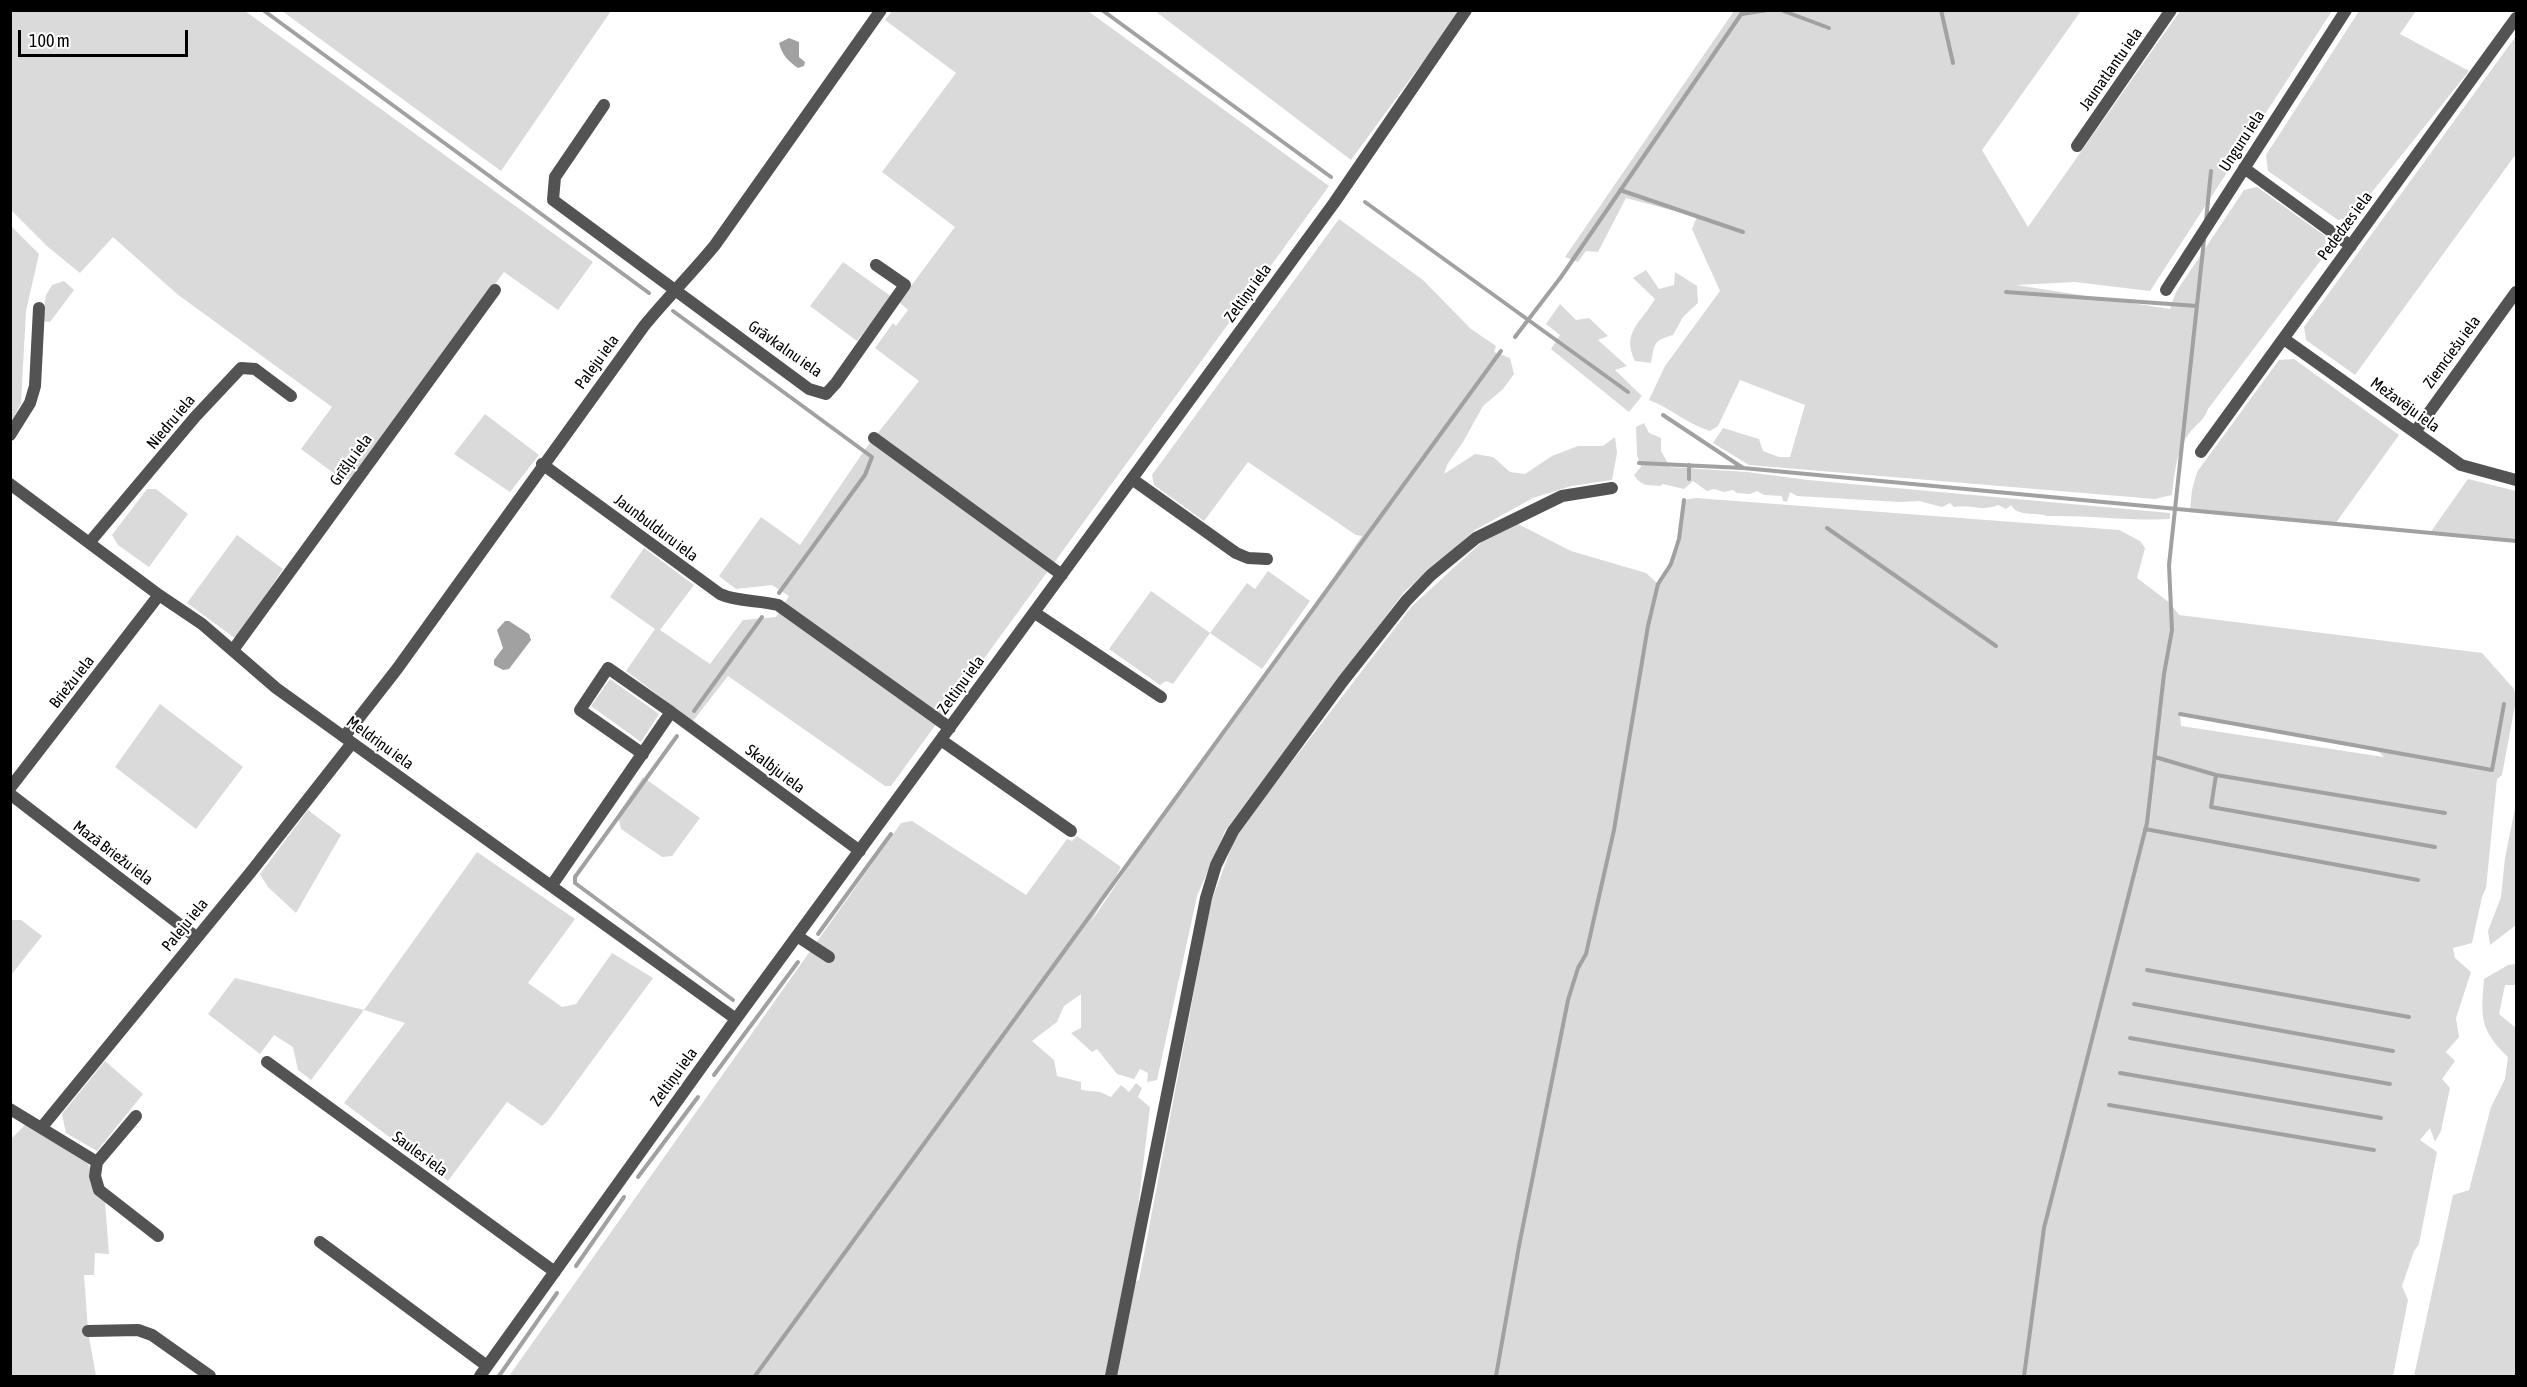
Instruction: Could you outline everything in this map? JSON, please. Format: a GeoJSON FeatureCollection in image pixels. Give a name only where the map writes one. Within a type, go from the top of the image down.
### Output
{"type":"FeatureCollection","features":[{"type":"Feature","properties":{"kind":"street","name":"Paleju iela"},"geometry":{"type":"LineString","coordinates":[[42,1126],[250,873],[348,740],[542,464],[644,326],[715,245],[882,10]]}},
{"type":"Feature","properties":{"kind":"street","name":"Zeltiņu iela"},"geometry":{"type":"LineString","coordinates":[[483,1372],[736,1019],[1334,203],[1466,10]]}},
{"type":"Feature","properties":{"kind":"street","name":"Jaunatlantu iela"},"geometry":{"type":"LineString","coordinates":[[2077,146],[2171,10]]}},
{"type":"Feature","properties":{"kind":"street","name":"Unguru iela"},"geometry":{"type":"LineString","coordinates":[[2166,290],[2346,10]]}},
{"type":"Feature","properties":{"kind":"street","name":"Pededzes iela"},"geometry":{"type":"LineString","coordinates":[[2200,452],[2517,18]]}},
{"type":"Feature","properties":{"kind":"street"},"geometry":{"type":"LineString","coordinates":[[604,105],[555,177],[553,200],[676,291]]}},
{"type":"Feature","properties":{"kind":"street"},"geometry":{"type":"LineString","coordinates":[[2244,168],[2351,246]]}},
{"type":"Feature","properties":{"kind":"street","name":"Grāvkalnu iela"},"geometry":{"type":"LineString","coordinates":[[676,291],[809,389],[826,394],[905,285],[876,265]]}},
{"type":"Feature","properties":{"kind":"street","name":"Grīšļu iela"},"geometry":{"type":"LineString","coordinates":[[233,650],[495,290]]}},
{"type":"Feature","properties":{"kind":"street","name":"Ziemciešu iela"},"geometry":{"type":"LineString","coordinates":[[2415,432],[2517,292]]}},
{"type":"Feature","properties":{"kind":"street"},"geometry":{"type":"LineString","coordinates":[[10,435],[30,403],[35,386],[39,308]]}},
{"type":"Feature","properties":{"kind":"street","name":"Mežavēju iela"},"geometry":{"type":"LineString","coordinates":[[2284,339],[2461,465],[2517,480]]}},
{"type":"Feature","properties":{"kind":"street","name":"Niedru iela"},"geometry":{"type":"LineString","coordinates":[[89,543],[195,417],[241,368],[255,369],[291,396]]}},
{"type":"Feature","properties":{"kind":"street"},"geometry":{"type":"LineString","coordinates":[[874,438],[1062,575]]}},
{"type":"Feature","properties":{"kind":"street","name":"Jaunbulduru iela"},"geometry":{"type":"LineString","coordinates":[[542,464],[720,594],[729,599],[756,600],[778,605],[950,728]]}},
{"type":"Feature","properties":{"kind":"street"},"geometry":{"type":"LineString","coordinates":[[1132,478],[1236,553],[1248,558],[1267,559]]}},
{"type":"Feature","properties":{"kind":"street","name":"Meldriņu iela"},"geometry":{"type":"LineString","coordinates":[[10,484],[159,595],[202,624],[276,688],[736,1019]]}},
{"type":"Feature","properties":{"kind":"street"},"geometry":{"type":"LineString","coordinates":[[1111,1377],[1206,898],[1216,865],[1233,831],[1343,681],[1406,601],[1431,575],[1476,538],[1562,496],[1612,488]]}},
{"type":"Feature","properties":{"kind":"street","name":"Briežu iela"},"geometry":{"type":"LineString","coordinates":[[10,788],[159,595]]}},
{"type":"Feature","properties":{"kind":"street"},"geometry":{"type":"LineString","coordinates":[[1035,613],[1161,698]]}},
{"type":"Feature","properties":{"kind":"street","name":"Skalbju iela"},"geometry":{"type":"LineString","coordinates":[[643,754],[580,710],[608,668],[860,851]]}},
{"type":"Feature","properties":{"kind":"street"},"geometry":{"type":"LineString","coordinates":[[552,885],[671,712]]}},
{"type":"Feature","properties":{"kind":"street"},"geometry":{"type":"LineString","coordinates":[[940,740],[1071,831]]}},
{"type":"Feature","properties":{"kind":"street","name":"Mazā Briežu iela"},"geometry":{"type":"LineString","coordinates":[[10,794],[196,937]]}},
{"type":"Feature","properties":{"kind":"street"},"geometry":{"type":"LineString","coordinates":[[797,936],[829,957]]}},
{"type":"Feature","properties":{"kind":"street","name":"Saules iela"},"geometry":{"type":"LineString","coordinates":[[267,1062],[555,1272]]}},
{"type":"Feature","properties":{"kind":"street"},"geometry":{"type":"LineString","coordinates":[[10,1109],[42,1126],[97,1162]]}},
{"type":"Feature","properties":{"kind":"street"},"geometry":{"type":"LineString","coordinates":[[136,1116],[97,1162],[95,1176],[99,1190],[158,1236]]}},
{"type":"Feature","properties":{"kind":"street"},"geometry":{"type":"LineString","coordinates":[[321,1242],[483,1372]]}},
{"type":"Feature","properties":{"kind":"street"},"geometry":{"type":"LineString","coordinates":[[88,1331],[138,1330],[152,1335],[210,1377]]}},
{"type":"Feature","properties":{"kind":"shaded area"},"geometry":{"type":"Polygon","coordinates":[[[10,11],[245,11],[593,262],[558,310],[504,272],[352,479],[343,480],[301,449],[332,407],[177,294],[113,237],[80,273],[48,247],[11,210],[10,11]]]}},
{"type":"Feature","properties":{"kind":"shaded area"},"geometry":{"type":"Polygon","coordinates":[[[282,11],[611,11],[501,171],[282,11]]]}},
{"type":"Feature","properties":{"kind":"shaded area"},"geometry":{"type":"Polygon","coordinates":[[[892,11],[1088,11],[1329,186],[891,786],[885,786],[728,676],[693,721],[626,671],[655,629],[610,597],[644,548],[694,585],[660,630],[710,664],[743,620],[776,617],[789,596],[772,585],[736,589],[719,576],[761,517],[800,545],[866,448],[919,381],[875,348],[893,323],[896,326],[908,310],[899,302],[955,227],[882,172],[956,73],[885,20],[892,11]]]}},
{"type":"Feature","properties":{"kind":"shaded area"},"geometry":{"type":"Polygon","coordinates":[[[1155,11],[1460,11],[1351,160],[1155,11]]]}},
{"type":"Feature","properties":{"kind":"shaded area"},"geometry":{"type":"Polygon","coordinates":[[[1734,11],[2081,11],[1982,150],[2028,227],[2180,11],[2332,11],[2150,291],[2075,282],[2016,285],[2170,309],[2176,292],[2244,190],[2257,187],[2325,236],[2327,252],[2208,409],[2203,419],[2186,438],[2177,461],[2172,495],[2155,499],[1749,465],[1713,443],[1723,428],[1759,439],[1763,451],[1779,457],[1790,457],[1805,405],[1740,380],[1718,426],[1710,431],[1649,400],[1665,366],[1720,291],[1692,229],[1697,217],[1626,198],[1598,252],[1586,251],[1578,262],[1565,257],[1734,11]]]}},
{"type":"Feature","properties":{"kind":"shaded area"},"geometry":{"type":"Polygon","coordinates":[[[2359,11],[2416,11],[2400,34],[2469,71],[2352,217],[2338,220],[2268,171],[2266,155],[2359,11]]]}},
{"type":"Feature","properties":{"kind":"shaded area"},"geometry":{"type":"Polygon","coordinates":[[[2516,36],[2516,154],[2355,375],[2306,340],[2304,327],[2516,36]]]}},
{"type":"Feature","properties":{"kind":"shaded area"},"geometry":{"type":"Polygon","coordinates":[[[789,38],[799,42],[799,57],[805,62],[804,66],[798,68],[782,51],[779,43],[789,38]]]}},
{"type":"Feature","properties":{"kind":"shaded area"},"geometry":{"type":"Polygon","coordinates":[[[1339,219],[1423,280],[1471,329],[1496,346],[1494,352],[1510,358],[1514,374],[1503,389],[1483,406],[1447,465],[1444,474],[1475,454],[1493,457],[1510,472],[1525,474],[1552,456],[1578,446],[1603,446],[1615,437],[1617,453],[1612,480],[1571,486],[1533,498],[1475,530],[1404,592],[1225,831],[1197,896],[1157,1080],[1147,1082],[1148,1073],[1140,1069],[1134,1079],[1117,1074],[1097,1049],[1092,1052],[1071,1033],[1081,1028],[1081,994],[1064,1006],[1057,1022],[1032,1041],[1054,1060],[1057,1076],[1081,1082],[1081,1090],[1100,1092],[1111,1097],[1121,1085],[1129,1092],[1136,1083],[1142,1088],[1138,1097],[1150,1107],[1129,1284],[1139,1280],[1211,902],[1237,833],[1412,606],[1482,542],[1518,524],[1571,551],[1646,573],[1658,584],[1669,564],[1676,544],[1684,500],[1696,498],[2119,530],[2140,541],[2145,548],[2137,578],[2170,603],[2179,615],[2482,653],[2514,689],[2516,700],[2502,775],[2497,779],[2486,888],[2472,943],[2453,948],[2455,958],[2471,972],[2456,1018],[2459,1037],[2446,1052],[2455,1061],[2442,1079],[2450,1088],[2441,1131],[2435,1142],[2430,1128],[2420,1140],[2437,1152],[2419,1244],[2414,1251],[2402,1286],[2408,1300],[2393,1376],[509,1376],[901,823],[912,821],[1026,895],[1067,839],[1072,841],[1077,836],[1121,867],[1091,922],[1163,815],[1227,731],[1362,536],[1356,535],[1248,462],[1204,521],[1154,485],[1152,475],[1339,219]],[[2180,715],[2181,726],[2384,757],[2377,750],[2180,715]]]}},
{"type":"Feature","properties":{"kind":"shaded area"},"geometry":{"type":"Polygon","coordinates":[[[11,226],[39,254],[26,311],[21,403],[11,423],[11,226]]]}},
{"type":"Feature","properties":{"kind":"shaded area"},"geometry":{"type":"Polygon","coordinates":[[[843,262],[892,297],[857,341],[810,306],[843,262]]]}},
{"type":"Feature","properties":{"kind":"shaded area"},"geometry":{"type":"Polygon","coordinates":[[[1646,270],[1659,289],[1674,285],[1675,272],[1697,286],[1698,303],[1683,317],[1673,335],[1658,341],[1651,363],[1635,361],[1630,342],[1634,328],[1655,299],[1633,278],[1646,270]]]}},
{"type":"Feature","properties":{"kind":"shaded area"},"geometry":{"type":"Polygon","coordinates":[[[64,281],[74,290],[50,322],[42,321],[46,295],[52,285],[64,281]]]}},
{"type":"Feature","properties":{"kind":"shaded area"},"geometry":{"type":"Polygon","coordinates":[[[1560,304],[1576,320],[1589,318],[1608,336],[1598,340],[1627,366],[1615,370],[1642,396],[1629,412],[1551,349],[1560,335],[1546,324],[1560,304]]]}},
{"type":"Feature","properties":{"kind":"shaded area"},"geometry":{"type":"Polygon","coordinates":[[[2294,359],[2399,435],[2335,524],[2190,510],[2197,472],[2279,360],[2294,359]]]}},
{"type":"Feature","properties":{"kind":"shaded area"},"geometry":{"type":"Polygon","coordinates":[[[485,414],[539,455],[510,492],[454,454],[485,414]]]}},
{"type":"Feature","properties":{"kind":"shaded area"},"geometry":{"type":"Polygon","coordinates":[[[1644,423],[1649,433],[1661,438],[1661,451],[1670,467],[1747,472],[1808,480],[2170,513],[2170,519],[2047,516],[2022,513],[2011,505],[2006,509],[1998,505],[1987,508],[1954,507],[1950,503],[1942,507],[1919,501],[1797,496],[1790,492],[1787,502],[1783,501],[1782,496],[1764,495],[1757,491],[1750,494],[1737,493],[1733,490],[1707,491],[1693,481],[1684,489],[1663,484],[1649,485],[1640,482],[1634,475],[1641,467],[1637,455],[1636,427],[1644,423]]]}},
{"type":"Feature","properties":{"kind":"shaded area"},"geometry":{"type":"Polygon","coordinates":[[[2468,479],[2516,491],[2516,541],[2430,533],[2468,479]]]}},
{"type":"Feature","properties":{"kind":"shaded area"},"geometry":{"type":"Polygon","coordinates":[[[147,489],[156,489],[188,514],[149,567],[118,545],[112,535],[147,489]]]}},
{"type":"Feature","properties":{"kind":"shaded area"},"geometry":{"type":"Polygon","coordinates":[[[237,535],[283,569],[236,639],[187,603],[237,535]]]}},
{"type":"Feature","properties":{"kind":"shaded area"},"geometry":{"type":"Polygon","coordinates":[[[1268,571],[1310,601],[1262,669],[1210,633],[1247,583],[1255,589],[1268,571]]]}},
{"type":"Feature","properties":{"kind":"shaded area"},"geometry":{"type":"Polygon","coordinates":[[[1151,591],[1210,633],[1173,684],[1166,681],[1160,685],[1109,649],[1151,591]]]}},
{"type":"Feature","properties":{"kind":"shaded area"},"geometry":{"type":"Polygon","coordinates":[[[505,621],[509,621],[529,634],[531,640],[509,669],[503,670],[494,665],[494,660],[503,648],[497,630],[505,621]]]}},
{"type":"Feature","properties":{"kind":"shaded area"},"geometry":{"type":"Polygon","coordinates":[[[610,679],[659,714],[641,742],[591,706],[610,679]]]}},
{"type":"Feature","properties":{"kind":"shaded area"},"geometry":{"type":"Polygon","coordinates":[[[160,704],[243,767],[196,829],[115,767],[160,704]]]}},
{"type":"Feature","properties":{"kind":"shaded area"},"geometry":{"type":"Polygon","coordinates":[[[643,777],[700,818],[672,856],[662,857],[621,829],[618,814],[643,777]]]}},
{"type":"Feature","properties":{"kind":"shaded area"},"geometry":{"type":"Polygon","coordinates":[[[2516,803],[2516,925],[2490,945],[2488,931],[2501,897],[2505,858],[2516,803]]]}},
{"type":"Feature","properties":{"kind":"shaded area"},"geometry":{"type":"Polygon","coordinates":[[[308,810],[341,835],[296,913],[268,887],[260,874],[308,810]]]}},
{"type":"Feature","properties":{"kind":"shaded area"},"geometry":{"type":"Polygon","coordinates":[[[477,852],[575,919],[528,983],[562,1007],[576,1004],[612,953],[653,978],[547,1122],[542,1126],[507,1102],[448,1181],[344,1103],[405,1023],[364,1010],[477,852]]]}},
{"type":"Feature","properties":{"kind":"shaded area"},"geometry":{"type":"Polygon","coordinates":[[[11,920],[21,920],[42,936],[11,975],[11,920]]]}},
{"type":"Feature","properties":{"kind":"shaded area"},"geometry":{"type":"Polygon","coordinates":[[[2516,964],[2516,985],[2505,985],[2499,1014],[2516,1028],[2516,1376],[2414,1376],[2453,1195],[2469,1190],[2491,1107],[2505,1079],[2508,1057],[2492,1038],[2484,1022],[2482,1003],[2484,979],[2508,965],[2516,964]]]}},
{"type":"Feature","properties":{"kind":"shaded area"},"geometry":{"type":"Polygon","coordinates":[[[235,978],[364,1010],[311,1080],[298,1070],[293,1047],[274,1035],[260,1054],[208,1014],[235,978]]]}},
{"type":"Feature","properties":{"kind":"shaded area"},"geometry":{"type":"Polygon","coordinates":[[[105,1061],[143,1094],[97,1151],[66,1133],[62,1114],[105,1061]]]}},
{"type":"Feature","properties":{"kind":"shaded area"},"geometry":{"type":"Polygon","coordinates":[[[26,1124],[84,1159],[90,1167],[105,1202],[109,1254],[95,1253],[94,1275],[84,1275],[88,1331],[96,1376],[11,1376],[10,1140],[26,1124]]]}},
{"type":"Feature","properties":{"kind":"waterway"},"geometry":{"type":"LineString","coordinates":[[263,10],[649,293]]}},
{"type":"Feature","properties":{"kind":"waterway"},"geometry":{"type":"LineString","coordinates":[[1102,10],[1331,177]]}},
{"type":"Feature","properties":{"kind":"waterway"},"geometry":{"type":"LineString","coordinates":[[1515,337],[1561,277],[1744,10]]}},
{"type":"Feature","properties":{"kind":"waterway"},"geometry":{"type":"LineString","coordinates":[[1742,14],[1767,10]]}},
{"type":"Feature","properties":{"kind":"waterway"},"geometry":{"type":"LineString","coordinates":[[1781,10],[1829,28]]}},
{"type":"Feature","properties":{"kind":"waterway"},"geometry":{"type":"LineString","coordinates":[[1941,10],[1953,63]]}},
{"type":"Feature","properties":{"kind":"waterway"},"geometry":{"type":"LineString","coordinates":[[2206,221],[2211,171]]}},
{"type":"Feature","properties":{"kind":"waterway"},"geometry":{"type":"LineString","coordinates":[[1620,190],[1743,232]]}},
{"type":"Feature","properties":{"kind":"waterway"},"geometry":{"type":"LineString","coordinates":[[1365,202],[1628,392]]}},
{"type":"Feature","properties":{"kind":"waterway"},"geometry":{"type":"LineString","coordinates":[[2024,1376],[2044,1228],[2147,823],[2164,674],[2172,630],[2169,565],[2204,240]]}},
{"type":"Feature","properties":{"kind":"waterway"},"geometry":{"type":"LineString","coordinates":[[2006,292],[2197,306]]}},
{"type":"Feature","properties":{"kind":"waterway"},"geometry":{"type":"LineString","coordinates":[[673,311],[872,457],[865,475],[779,593]]}},
{"type":"Feature","properties":{"kind":"waterway"},"geometry":{"type":"LineString","coordinates":[[755,1376],[1501,351]]}},
{"type":"Feature","properties":{"kind":"waterway"},"geometry":{"type":"LineString","coordinates":[[1663,415],[1743,468],[2516,541]]}},
{"type":"Feature","properties":{"kind":"waterway"},"geometry":{"type":"LineString","coordinates":[[1639,463],[1743,468]]}},
{"type":"Feature","properties":{"kind":"waterway"},"geometry":{"type":"LineString","coordinates":[[1689,465],[1689,479]]}},
{"type":"Feature","properties":{"kind":"waterway"},"geometry":{"type":"LineString","coordinates":[[1496,1376],[1519,1246],[1568,1000],[1578,968],[1586,954],[1614,830],[1648,626],[1658,584],[1671,564],[1679,539],[1684,500]]}},
{"type":"Feature","properties":{"kind":"waterway"},"geometry":{"type":"LineString","coordinates":[[1827,528],[1996,646]]}},
{"type":"Feature","properties":{"kind":"waterway"},"geometry":{"type":"LineString","coordinates":[[694,711],[762,617]]}},
{"type":"Feature","properties":{"kind":"waterway"},"geometry":{"type":"LineString","coordinates":[[2180,714],[2492,770],[2504,704]]}},
{"type":"Feature","properties":{"kind":"waterway"},"geometry":{"type":"LineString","coordinates":[[677,736],[575,877],[575,883],[733,1000]]}},
{"type":"Feature","properties":{"kind":"waterway"},"geometry":{"type":"LineString","coordinates":[[2155,757],[2216,775],[2445,813]]}},
{"type":"Feature","properties":{"kind":"waterway"},"geometry":{"type":"LineString","coordinates":[[2216,775],[2211,807],[2435,847]]}},
{"type":"Feature","properties":{"kind":"waterway"},"geometry":{"type":"LineString","coordinates":[[2145,829],[2418,880]]}},
{"type":"Feature","properties":{"kind":"waterway"},"geometry":{"type":"LineString","coordinates":[[818,934],[891,834]]}},
{"type":"Feature","properties":{"kind":"waterway"},"geometry":{"type":"LineString","coordinates":[[714,1075],[798,962]]}},
{"type":"Feature","properties":{"kind":"waterway"},"geometry":{"type":"LineString","coordinates":[[2147,970],[2409,1017]]}},
{"type":"Feature","properties":{"kind":"waterway"},"geometry":{"type":"LineString","coordinates":[[2134,1004],[2393,1051]]}},
{"type":"Feature","properties":{"kind":"waterway"},"geometry":{"type":"LineString","coordinates":[[2130,1038],[2390,1084]]}},
{"type":"Feature","properties":{"kind":"waterway"},"geometry":{"type":"LineString","coordinates":[[2120,1073],[2381,1118]]}},
{"type":"Feature","properties":{"kind":"waterway"},"geometry":{"type":"LineString","coordinates":[[638,1177],[698,1097]]}},
{"type":"Feature","properties":{"kind":"waterway"},"geometry":{"type":"LineString","coordinates":[[2109,1105],[2374,1150]]}},
{"type":"Feature","properties":{"kind":"waterway"},"geometry":{"type":"LineString","coordinates":[[576,1266],[624,1197]]}},
{"type":"Feature","properties":{"kind":"waterway"},"geometry":{"type":"LineString","coordinates":[[499,1376],[557,1293]]}}]}
